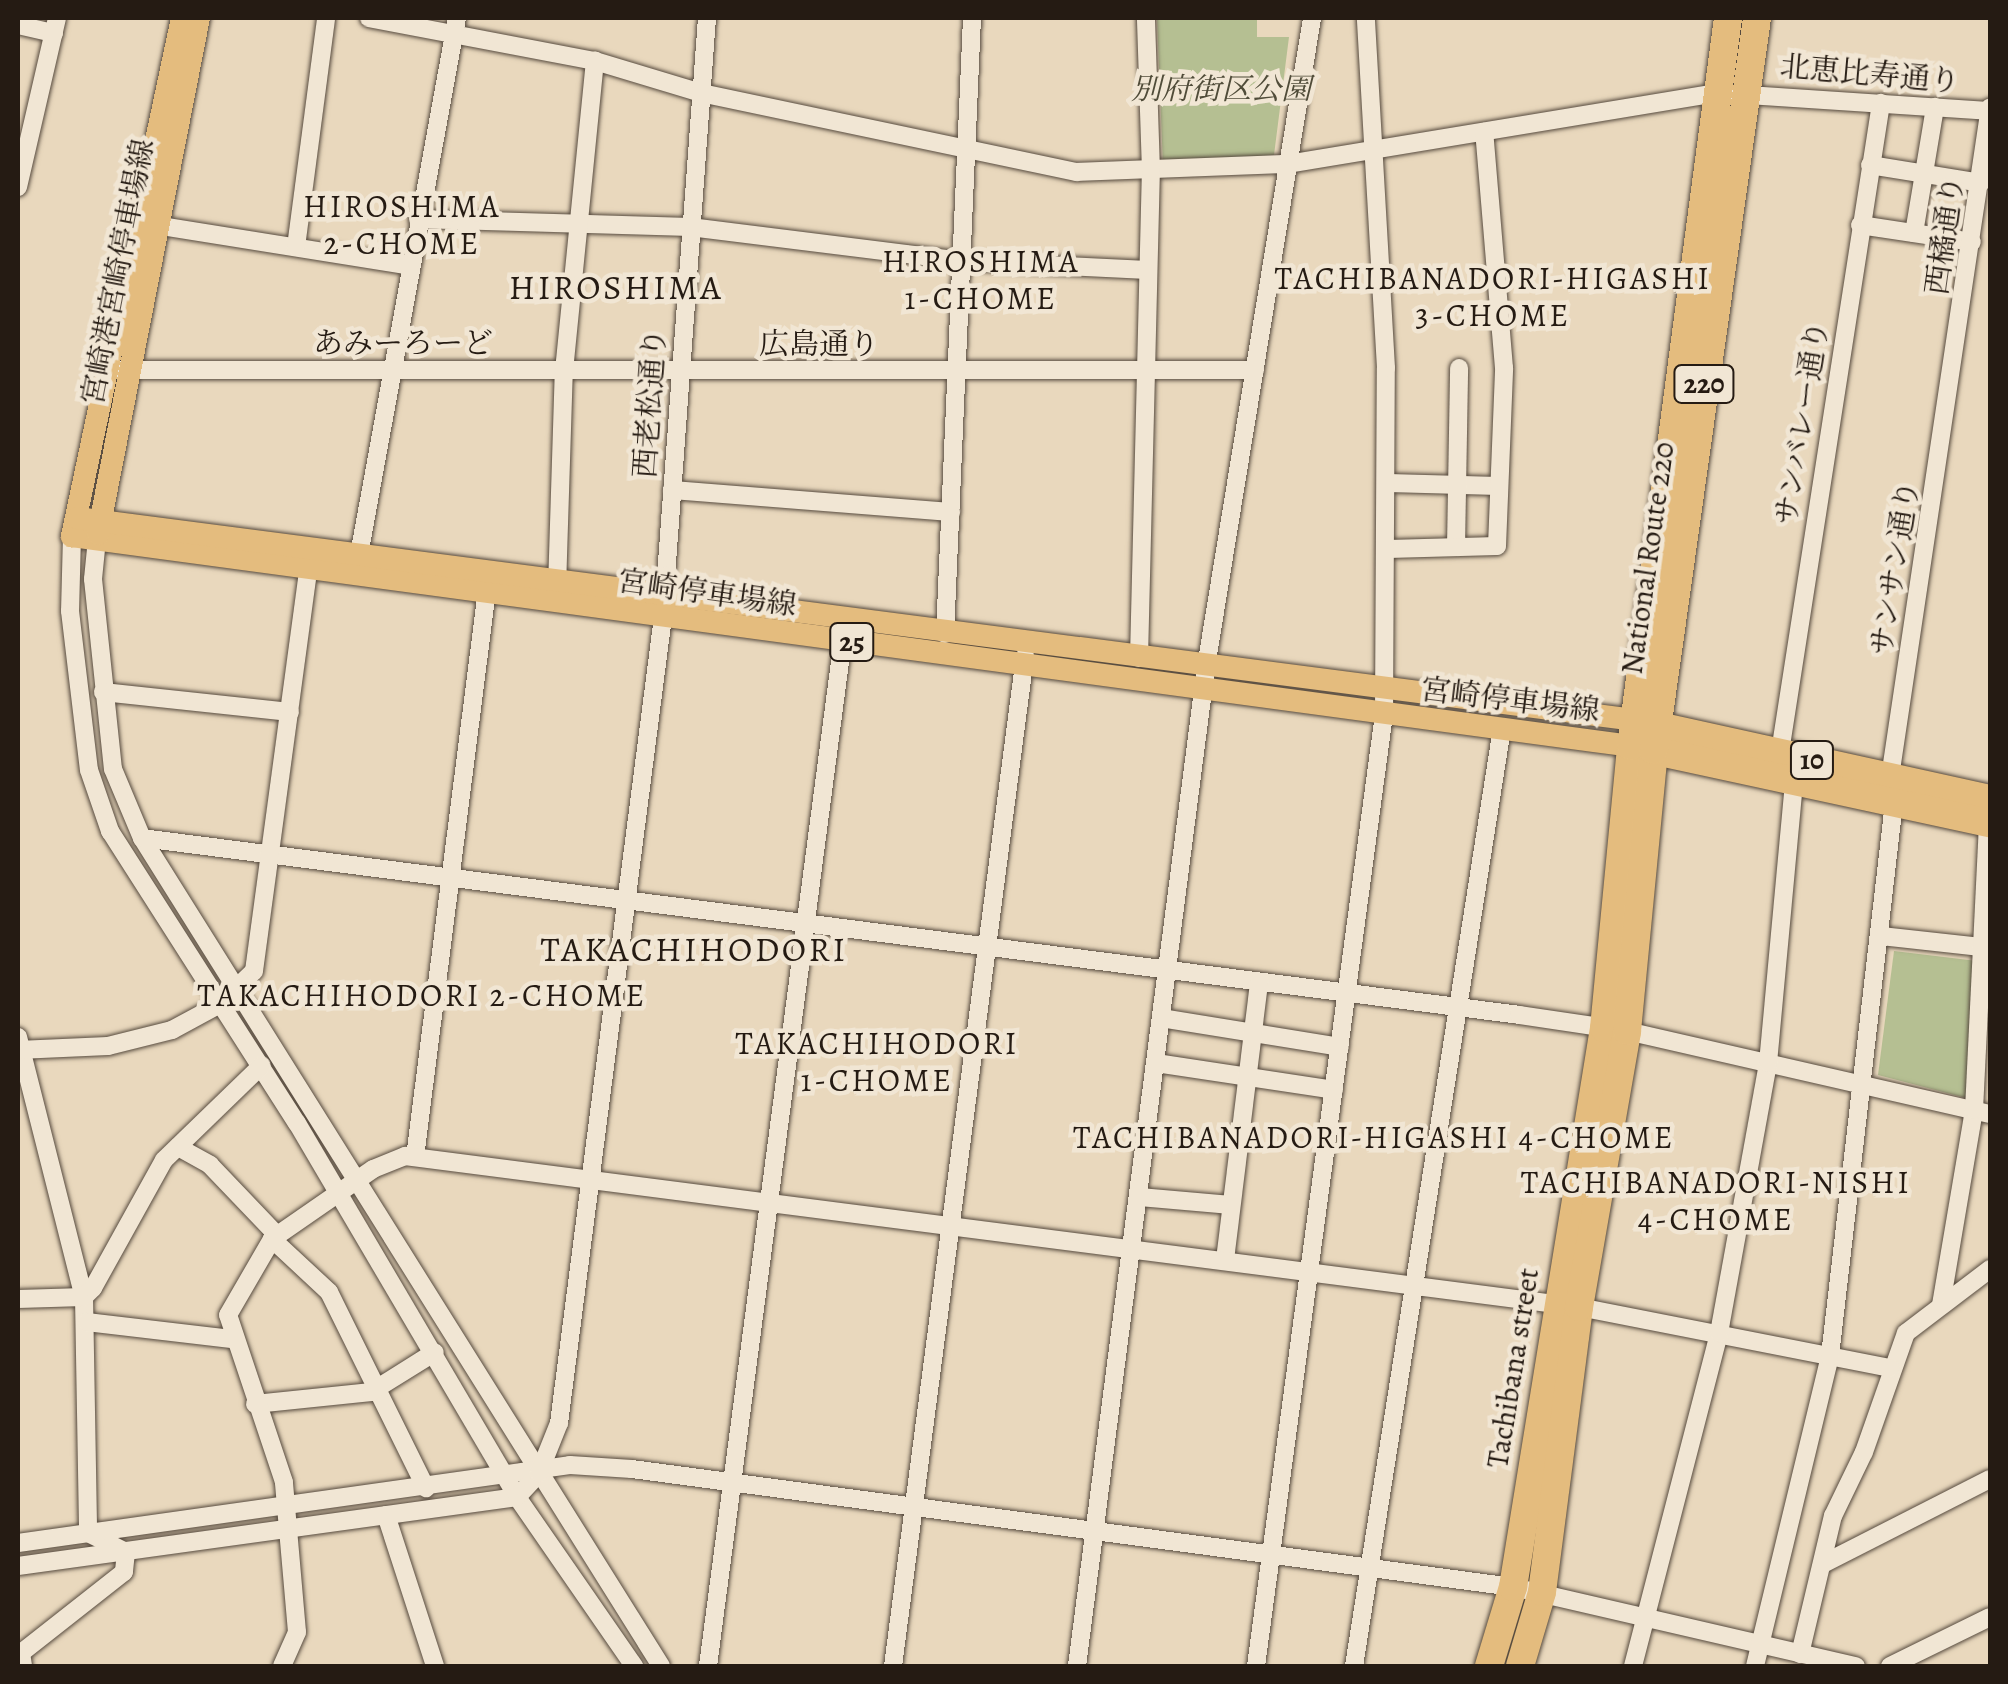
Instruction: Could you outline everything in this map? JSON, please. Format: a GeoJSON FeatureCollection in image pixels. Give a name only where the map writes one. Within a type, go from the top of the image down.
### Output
{"type":"FeatureCollection","features":[{"type":"Feature","properties":{"kind":"highway","name":"National Route 220"},"geometry":{"type":"LineString","coordinates":[[1728,18],[1732,92]]}},
{"type":"Feature","properties":{"kind":"highway","name":"National Route 220"},"geometry":{"type":"LineString","coordinates":[[1644,736],[1732,92],[1756,18]]}},
{"type":"Feature","properties":{"kind":"highway","name":"10"},"geometry":{"type":"LineString","coordinates":[[1644,736],[1780,752],[1892,790],[1990,815]]}},
{"type":"Feature","properties":{"kind":"highway","name":"10"},"geometry":{"type":"LineString","coordinates":[[1644,736],[1794,781],[1892,790]]}},
{"type":"Feature","properties":{"kind":"highway","name":"Tachibana street"},"geometry":{"type":"LineString","coordinates":[[1489,1666],[1512,1587],[1615,1030],[1644,736]]}},
{"type":"Feature","properties":{"kind":"highway","name":"Tachibana street"},"geometry":{"type":"LineString","coordinates":[[1520,1666],[1542,1592],[1567,1306]]}},
{"type":"Feature","properties":{"kind":"main road","name":"宮崎港宮崎停車場線"},"geometry":{"type":"LineString","coordinates":[[87,528],[148,224],[182,18]]}},
{"type":"Feature","properties":{"kind":"main road","name":"宮崎港宮崎停車場線"},"geometry":{"type":"LineString","coordinates":[[148,224],[199,18]]}},
{"type":"Feature","properties":{"kind":"main road","name":"宮崎停車場線"},"geometry":{"type":"LineString","coordinates":[[87,528],[1205,678],[1384,714],[1502,728],[1644,736]]}},
{"type":"Feature","properties":{"kind":"main road","name":"宮崎停車場線"},"geometry":{"type":"LineString","coordinates":[[844,631],[945,634],[1025,654],[1138,658],[1205,678],[1385,689],[1644,736]]}},
{"type":"Feature","properties":{"kind":"street"},"geometry":{"type":"LineString","coordinates":[[296,247],[326,18]]}},
{"type":"Feature","properties":{"kind":"street","name":"北恵比寿通り"},"geometry":{"type":"LineString","coordinates":[[369,18],[454,38],[595,61],[701,93],[1077,172],[1288,164],[1732,92],[1990,110]]}},
{"type":"Feature","properties":{"kind":"street"},"geometry":{"type":"LineString","coordinates":[[357,566],[458,18]]}},
{"type":"Feature","properties":{"kind":"street","name":"西老松通り"},"geometry":{"type":"LineString","coordinates":[[539,1474],[559,1423],[664,607],[706,18]]}},
{"type":"Feature","properties":{"kind":"street"},"geometry":{"type":"LineString","coordinates":[[945,634],[972,18]]}},
{"type":"Feature","properties":{"kind":"street"},"geometry":{"type":"LineString","coordinates":[[1138,658],[1151,170],[1146,18]]}},
{"type":"Feature","properties":{"kind":"street"},"geometry":{"type":"LineString","coordinates":[[1077,1666],[1205,678],[1312,18]]}},
{"type":"Feature","properties":{"kind":"street"},"geometry":{"type":"LineString","coordinates":[[1256,1666],[1384,714],[1388,482],[1366,18]]}},
{"type":"Feature","properties":{"kind":"street"},"geometry":{"type":"LineString","coordinates":[[18,25],[56,25],[18,187]]}},
{"type":"Feature","properties":{"kind":"street"},"geometry":{"type":"LineString","coordinates":[[554,593],[564,371],[595,61]]}},
{"type":"Feature","properties":{"kind":"street","name":"サンバレー通り"},"geometry":{"type":"LineString","coordinates":[[1780,752],[1881,103]]}},
{"type":"Feature","properties":{"kind":"street"},"geometry":{"type":"LineString","coordinates":[[1914,233],[1935,107]]}},
{"type":"Feature","properties":{"kind":"street","name":"西橘通り"},"geometry":{"type":"LineString","coordinates":[[1954,367],[1990,110]]}},
{"type":"Feature","properties":{"kind":"street"},"geometry":{"type":"LineString","coordinates":[[1388,549],[1497,546],[1504,368],[1484,132]]}},
{"type":"Feature","properties":{"kind":"street"},"geometry":{"type":"LineString","coordinates":[[1870,165],[1980,183]]}},
{"type":"Feature","properties":{"kind":"street"},"geometry":{"type":"LineString","coordinates":[[418,219],[690,227],[962,261],[1148,270]]}},
{"type":"Feature","properties":{"kind":"street"},"geometry":{"type":"LineString","coordinates":[[148,224],[410,266]]}},
{"type":"Feature","properties":{"kind":"street"},"geometry":{"type":"LineString","coordinates":[[1860,224],[1972,242]]}},
{"type":"Feature","properties":{"kind":"street","name":"サンサン通り"},"geometry":{"type":"LineString","coordinates":[[1754,1666],[1830,1356],[1881,936],[1892,790],[1954,367]]}},
{"type":"Feature","properties":{"kind":"street"},"geometry":{"type":"LineString","coordinates":[[1456,547],[1459,368]]}},
{"type":"Feature","properties":{"kind":"street","name":"あみーろーど"},"geometry":{"type":"LineString","coordinates":[[118,370],[680,370]]}},
{"type":"Feature","properties":{"kind":"street","name":"広島通り"},"geometry":{"type":"LineString","coordinates":[[680,370],[1255,370]]}},
{"type":"Feature","properties":{"kind":"street"},"geometry":{"type":"LineString","coordinates":[[1388,482],[1499,486]]}},
{"type":"Feature","properties":{"kind":"street"},"geometry":{"type":"LineString","coordinates":[[672,490],[951,512]]}},
{"type":"Feature","properties":{"kind":"street"},"geometry":{"type":"LineString","coordinates":[[87,528],[113,770],[142,838],[235,988],[518,1497],[634,1666]]}},
{"type":"Feature","properties":{"kind":"street"},"geometry":{"type":"LineString","coordinates":[[87,528],[70,611],[89,770],[110,831],[220,1004],[539,1474],[662,1666]]}},
{"type":"Feature","properties":{"kind":"street"},"geometry":{"type":"LineString","coordinates":[[18,1050],[138,1041],[220,1004],[254,971],[310,560]]}},
{"type":"Feature","properties":{"kind":"street"},"geometry":{"type":"LineString","coordinates":[[415,1157],[488,584]]}},
{"type":"Feature","properties":{"kind":"street"},"geometry":{"type":"LineString","coordinates":[[708,1666],[729,1482],[771,1202],[804,920],[844,631]]}},
{"type":"Feature","properties":{"kind":"street"},"geometry":{"type":"LineString","coordinates":[[893,1666],[990,946],[1025,654]]}},
{"type":"Feature","properties":{"kind":"street"},"geometry":{"type":"LineString","coordinates":[[104,692],[290,712]]}},
{"type":"Feature","properties":{"kind":"street"},"geometry":{"type":"LineString","coordinates":[[1354,1666],[1502,728]]}},
{"type":"Feature","properties":{"kind":"street"},"geometry":{"type":"LineString","coordinates":[[1633,1666],[1650,1619],[1719,1333],[1768,1064],[1794,781]]}},
{"type":"Feature","properties":{"kind":"street"},"geometry":{"type":"LineString","coordinates":[[1941,1304],[1982,1112],[1990,815]]}},
{"type":"Feature","properties":{"kind":"street"},"geometry":{"type":"LineString","coordinates":[[142,838],[804,920],[1615,1030],[1982,1112]]}},
{"type":"Feature","properties":{"kind":"street"},"geometry":{"type":"LineString","coordinates":[[1881,936],[1988,948]]}},
{"type":"Feature","properties":{"kind":"street"},"geometry":{"type":"LineString","coordinates":[[1226,1260],[1259,982]]}},
{"type":"Feature","properties":{"kind":"street"},"geometry":{"type":"LineString","coordinates":[[1161,1018],[1340,1047]]}},
{"type":"Feature","properties":{"kind":"street"},"geometry":{"type":"LineString","coordinates":[[18,1038],[84,1297],[88,1533]]}},
{"type":"Feature","properties":{"kind":"street"},"geometry":{"type":"LineString","coordinates":[[1156,1063],[1334,1090]]}},
{"type":"Feature","properties":{"kind":"street"},"geometry":{"type":"LineString","coordinates":[[18,1299],[84,1297],[104,1274],[158,1170],[262,1066]]}},
{"type":"Feature","properties":{"kind":"street"},"geometry":{"type":"LineString","coordinates":[[178,1147],[210,1165],[328,1292],[426,1488]]}},
{"type":"Feature","properties":{"kind":"street"},"geometry":{"type":"LineString","coordinates":[[282,1666],[297,1632],[284,1482],[231,1339],[232,1302],[274,1237],[394,1158],[415,1157],[952,1224],[1567,1306],[1890,1368]]}},
{"type":"Feature","properties":{"kind":"street"},"geometry":{"type":"LineString","coordinates":[[1140,1197],[1231,1205]]}},
{"type":"Feature","properties":{"kind":"street"},"geometry":{"type":"LineString","coordinates":[[1800,1654],[1832,1516],[1864,1452],[1890,1368],[1906,1333],[1990,1269]]}},
{"type":"Feature","properties":{"kind":"street"},"geometry":{"type":"LineString","coordinates":[[87,1322],[231,1339]]}},
{"type":"Feature","properties":{"kind":"street"},"geometry":{"type":"LineString","coordinates":[[255,1404],[339,1398],[378,1388],[435,1352]]}},
{"type":"Feature","properties":{"kind":"street"},"geometry":{"type":"LineString","coordinates":[[18,1542],[506,1475],[539,1474],[570,1465],[729,1482],[1512,1587],[1856,1666]]}},
{"type":"Feature","properties":{"kind":"street"},"geometry":{"type":"LineString","coordinates":[[18,1566],[518,1497],[539,1474]]}},
{"type":"Feature","properties":{"kind":"street"},"geometry":{"type":"LineString","coordinates":[[1823,1564],[1990,1479]]}},
{"type":"Feature","properties":{"kind":"street"},"geometry":{"type":"LineString","coordinates":[[386,1515],[435,1666]]}},
{"type":"Feature","properties":{"kind":"street"},"geometry":{"type":"LineString","coordinates":[[88,1533],[126,1552]]}},
{"type":"Feature","properties":{"kind":"street"},"geometry":{"type":"LineString","coordinates":[[23,1666],[21,1654],[124,1572],[126,1552]]}},
{"type":"Feature","properties":{"kind":"street"},"geometry":{"type":"LineString","coordinates":[[1890,1666],[1990,1617]]}},
{"type":"Feature","properties":{"kind":"green space","name":"別府街区公園"},"geometry":{"type":"Polygon","coordinates":[[[1157,18],[1257,19],[1257,37],[1289,37],[1274,155],[1163,166],[1157,18]]]}},
{"type":"Feature","properties":{"kind":"green space"},"geometry":{"type":"Polygon","coordinates":[[[1894,951],[1977,961],[1966,1098],[1878,1075],[1894,951]]]}},
{"type":"Feature","properties":{"kind":"district","name":"HIROSHIMA 2-CHOME"},"geometry":{"type":"Point","coordinates":[402,226]}},
{"type":"Feature","properties":{"kind":"district","name":"HIROSHIMA 1-CHOME"},"geometry":{"type":"Point","coordinates":[981,280]}},
{"type":"Feature","properties":{"kind":"district","name":"HIROSHIMA"},"geometry":{"type":"Point","coordinates":[616,287]}},
{"type":"Feature","properties":{"kind":"district","name":"TACHIBANADORI-HIGASHI 3-CHOME"},"geometry":{"type":"Point","coordinates":[1493,298]}},
{"type":"Feature","properties":{"kind":"district","name":"TAKACHIHODORI"},"geometry":{"type":"Point","coordinates":[694,949]}},
{"type":"Feature","properties":{"kind":"district","name":"TAKACHIHODORI 2-CHOME"},"geometry":{"type":"Point","coordinates":[422,995]}},
{"type":"Feature","properties":{"kind":"district","name":"TAKACHIHODORI 1-CHOME"},"geometry":{"type":"Point","coordinates":[877,1062]}},
{"type":"Feature","properties":{"kind":"district","name":"TACHIBANADORI-HIGASHI 4-CHOME"},"geometry":{"type":"Point","coordinates":[1374,1137]}},
{"type":"Feature","properties":{"kind":"district","name":"TACHIBANADORI-NISHI 4-CHOME"},"geometry":{"type":"Point","coordinates":[1716,1202]}}]}
